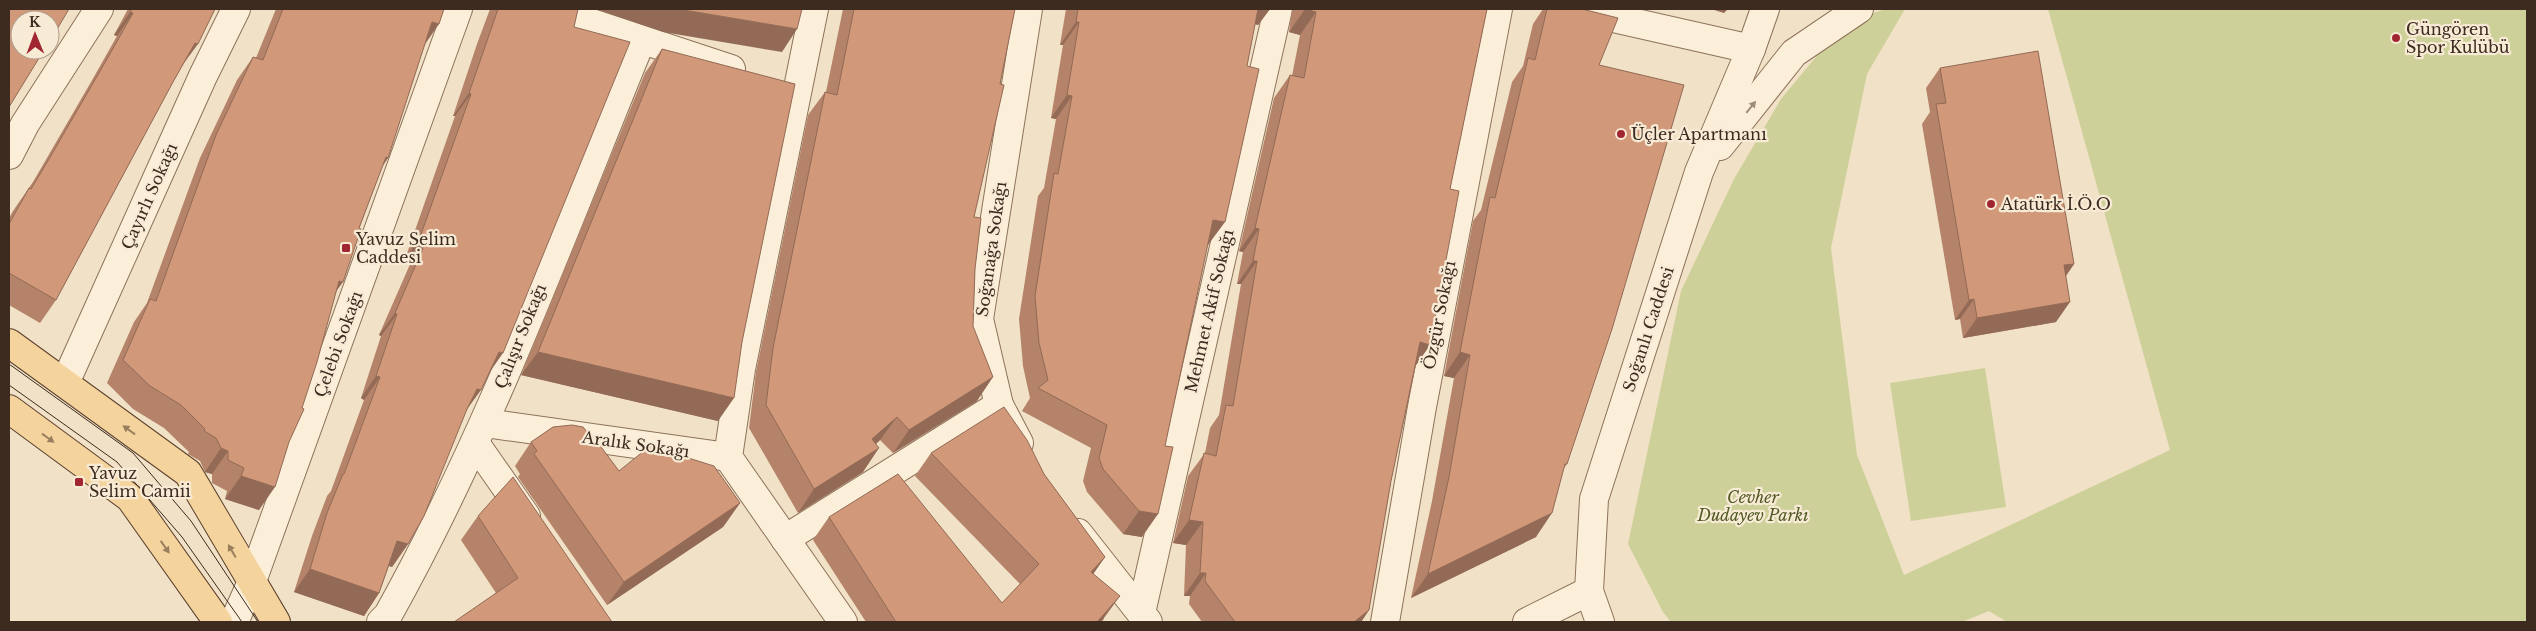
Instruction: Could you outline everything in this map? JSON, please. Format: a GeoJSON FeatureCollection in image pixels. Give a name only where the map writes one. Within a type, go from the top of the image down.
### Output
{"type":"FeatureCollection","features":[{"type":"Feature","properties":{"kind":"main road"},"geometry":{"type":"LineString","coordinates":[[9,343],[188,473],[251,584],[276,622]]}},
{"type":"Feature","properties":{"kind":"main road"},"geometry":{"type":"LineString","coordinates":[[9,409],[130,498],[218,622]]}},
{"type":"Feature","properties":{"kind":"street"},"geometry":{"type":"LineString","coordinates":[[9,154],[25,124],[98,9]]}},
{"type":"Feature","properties":{"kind":"street","name":"Çayırlı Sokağı"},"geometry":{"type":"LineString","coordinates":[[65,383],[203,76],[236,9]]}},
{"type":"Feature","properties":{"kind":"street","name":"Çelebi Sokağı"},"geometry":{"type":"LineString","coordinates":[[234,622],[251,584],[458,9]]}},
{"type":"Feature","properties":{"kind":"street"},"geometry":{"type":"LineString","coordinates":[[550,9],[641,41],[797,90]]}},
{"type":"Feature","properties":{"kind":"street"},"geometry":{"type":"LineString","coordinates":[[814,9],[741,369],[728,456],[843,622]]}},
{"type":"Feature","properties":{"kind":"street","name":"Soğanağa Sokağı"},"geometry":{"type":"LineString","coordinates":[[1028,9],[979,319],[999,405],[1029,462]]}},
{"type":"Feature","properties":{"kind":"street","name":"Mehmet Akif Sokağı"},"geometry":{"type":"LineString","coordinates":[[1144,618],[1278,9]]}},
{"type":"Feature","properties":{"kind":"street","name":"Özgür Sokağı"},"geometry":{"type":"LineString","coordinates":[[1385,622],[1422,407],[1498,9]]}},
{"type":"Feature","properties":{"kind":"street"},"geometry":{"type":"LineString","coordinates":[[1574,9],[1751,48]]}},
{"type":"Feature","properties":{"kind":"street","name":"Soğanlı Caddesi"},"geometry":{"type":"LineString","coordinates":[[1589,591],[1594,498],[1699,172],[1751,48],[1765,9]]}},
{"type":"Feature","properties":{"kind":"street"},"geometry":{"type":"LineString","coordinates":[[1699,172],[1794,53],[1859,9]]}},
{"type":"Feature","properties":{"kind":"street","name":"Çalışır Sokağı"},"geometry":{"type":"LineString","coordinates":[[387,620],[423,552],[480,433],[641,41]]}},
{"type":"Feature","properties":{"kind":"street"},"geometry":{"type":"LineString","coordinates":[[785,539],[999,405]]}},
{"type":"Feature","properties":{"kind":"street"},"geometry":{"type":"LineString","coordinates":[[480,433],[538,533]]}},
{"type":"Feature","properties":{"kind":"street","name":"Aralık Sokağı"},"geometry":{"type":"LineString","coordinates":[[480,433],[728,456]]}},
{"type":"Feature","properties":{"kind":"street"},"geometry":{"type":"LineString","coordinates":[[1065,516],[1144,618]]}},
{"type":"Feature","properties":{"kind":"street"},"geometry":{"type":"LineString","coordinates":[[1527,622],[1589,591],[1600,622]]}},
{"type":"Feature","properties":{"kind":"green space","name":"Cevher Dudayev Parkı"},"geometry":{"type":"Polygon","coordinates":[[[1886,9],[1905,9],[1867,74],[1831,248],[1857,455],[1904,575],[2170,450],[2048,9],[2527,9],[2527,622],[2007,622],[1989,611],[1962,622],[1671,622],[1663,612],[1628,544],[1681,291],[1734,179],[1781,99],[1820,52],[1858,18],[1886,9]]]}},
{"type":"Feature","properties":{"kind":"green space"},"geometry":{"type":"Polygon","coordinates":[[[1985,368],[2006,507],[1911,521],[1890,383],[1985,368]]]}},
{"type":"Feature","properties":{"kind":"building"},"geometry":{"type":"Polygon","coordinates":[[[9,9],[69,9],[60,24],[60,10],[10,10],[10,60],[38,60],[9,107],[9,9]]]}},
{"type":"Feature","properties":{"kind":"building"},"geometry":{"type":"Polygon","coordinates":[[[132,9],[215,9],[198,44],[195,43],[173,82],[56,300],[9,273],[9,224],[107,59],[133,13],[130,12],[132,9]]]}},
{"type":"Feature","properties":{"kind":"building"},"geometry":{"type":"Polygon","coordinates":[[[283,9],[444,9],[439,24],[432,22],[388,158],[386,157],[359,228],[361,229],[343,282],[339,281],[317,362],[302,408],[304,409],[289,442],[275,487],[241,476],[244,468],[228,460],[228,451],[221,448],[216,438],[204,431],[205,429],[181,405],[150,386],[123,360],[150,299],[156,301],[216,135],[253,57],[263,60],[283,9]]]}},
{"type":"Feature","properties":{"kind":"building"},"geometry":{"type":"Polygon","coordinates":[[[498,9],[578,9],[574,27],[630,42],[503,353],[499,352],[481,390],[477,389],[467,409],[424,516],[408,544],[397,541],[379,593],[310,569],[327,513],[344,474],[380,377],[376,376],[397,314],[395,313],[427,239],[420,237],[471,94],[469,93],[498,9]]]}},
{"type":"Feature","properties":{"kind":"building"},"geometry":{"type":"Polygon","coordinates":[[[678,9],[802,9],[797,29],[678,9]]]}},
{"type":"Feature","properties":{"kind":"building"},"geometry":{"type":"Polygon","coordinates":[[[854,9],[1015,9],[1000,84],[1004,85],[974,217],[981,218],[975,269],[973,326],[993,377],[909,430],[897,417],[872,439],[879,448],[814,489],[766,405],[773,348],[825,92],[837,95],[854,9]]]}},
{"type":"Feature","properties":{"kind":"building"},"geometry":{"type":"Polygon","coordinates":[[[1078,9],[1258,9],[1247,66],[1259,69],[1225,222],[1213,220],[1165,446],[1173,447],[1158,514],[1139,511],[1103,469],[1099,458],[1107,425],[1038,388],[1048,380],[1039,343],[1035,296],[1054,173],[1058,174],[1072,96],[1067,95],[1079,22],[1076,22],[1078,9]]]}},
{"type":"Feature","properties":{"kind":"building"},"geometry":{"type":"Polygon","coordinates":[[[1305,9],[1487,9],[1450,189],[1459,191],[1430,345],[1420,342],[1391,481],[1369,610],[1354,622],[1235,622],[1205,581],[1206,573],[1200,573],[1203,522],[1189,520],[1204,453],[1216,456],[1226,405],[1233,406],[1257,261],[1253,261],[1259,229],[1255,228],[1290,75],[1304,78],[1316,12],[1305,9]]]}},
{"type":"Feature","properties":{"kind":"building"},"geometry":{"type":"Polygon","coordinates":[[[1547,9],[1582,9],[1618,18],[1599,65],[1684,85],[1612,329],[1567,464],[1565,464],[1552,513],[1428,574],[1449,477],[1470,355],[1460,352],[1490,197],[1495,198],[1528,58],[1535,60],[1547,9]]]}},
{"type":"Feature","properties":{"kind":"building"},"geometry":{"type":"Polygon","coordinates":[[[662,49],[795,84],[742,342],[734,398],[538,352],[662,49]]]}},
{"type":"Feature","properties":{"kind":"building","name":"Atatürk İ.Ö.O"},"geometry":{"type":"Polygon","coordinates":[[[2038,51],[2074,264],[2064,265],[2070,302],[1977,318],[1974,299],[1969,300],[1936,104],[1946,103],[1940,68],[2038,51]]]}},
{"type":"Feature","properties":{"kind":"building"},"geometry":{"type":"Polygon","coordinates":[[[1004,407],[1027,440],[1044,474],[1105,557],[1091,572],[1120,596],[1097,622],[896,622],[829,517],[898,474],[1002,603],[1039,564],[931,453],[1004,407]]]}},
{"type":"Feature","properties":{"kind":"building"},"geometry":{"type":"Polygon","coordinates":[[[572,425],[583,427],[588,433],[590,432],[619,471],[650,446],[714,466],[740,503],[624,582],[534,454],[537,451],[531,442],[553,427],[572,425]]]}},
{"type":"Feature","properties":{"kind":"building"},"geometry":{"type":"Polygon","coordinates":[[[513,477],[612,622],[454,622],[518,578],[478,516],[513,477]]]}},
{"type":"Feature","properties":{"kind":"tram line"},"geometry":{"type":"LineString","coordinates":[[9,364],[133,453],[191,521],[258,622]]}},
{"type":"Feature","properties":{"kind":"tram line"},"geometry":{"type":"LineString","coordinates":[[9,385],[117,462],[182,537],[242,622]]}},
{"type":"Feature","properties":{"kind":"place","name":"Güngören Spor Kulübü"},"geometry":{"type":"Point","coordinates":[2396,38]}},
{"type":"Feature","properties":{"kind":"place","name":"Üçler Apartmanı"},"geometry":{"type":"Point","coordinates":[1621,134]}},
{"type":"Feature","properties":{"kind":"place","name":"Atatürk İ.Ö.O"},"geometry":{"type":"Point","coordinates":[1991,204]}},
{"type":"Feature","properties":{"kind":"place","name":"Yavuz Selim Caddesi"},"geometry":{"type":"Point","coordinates":[346,248]}},
{"type":"Feature","properties":{"kind":"place","name":"Yavuz Selim Camii"},"geometry":{"type":"Point","coordinates":[79,482]}}]}
